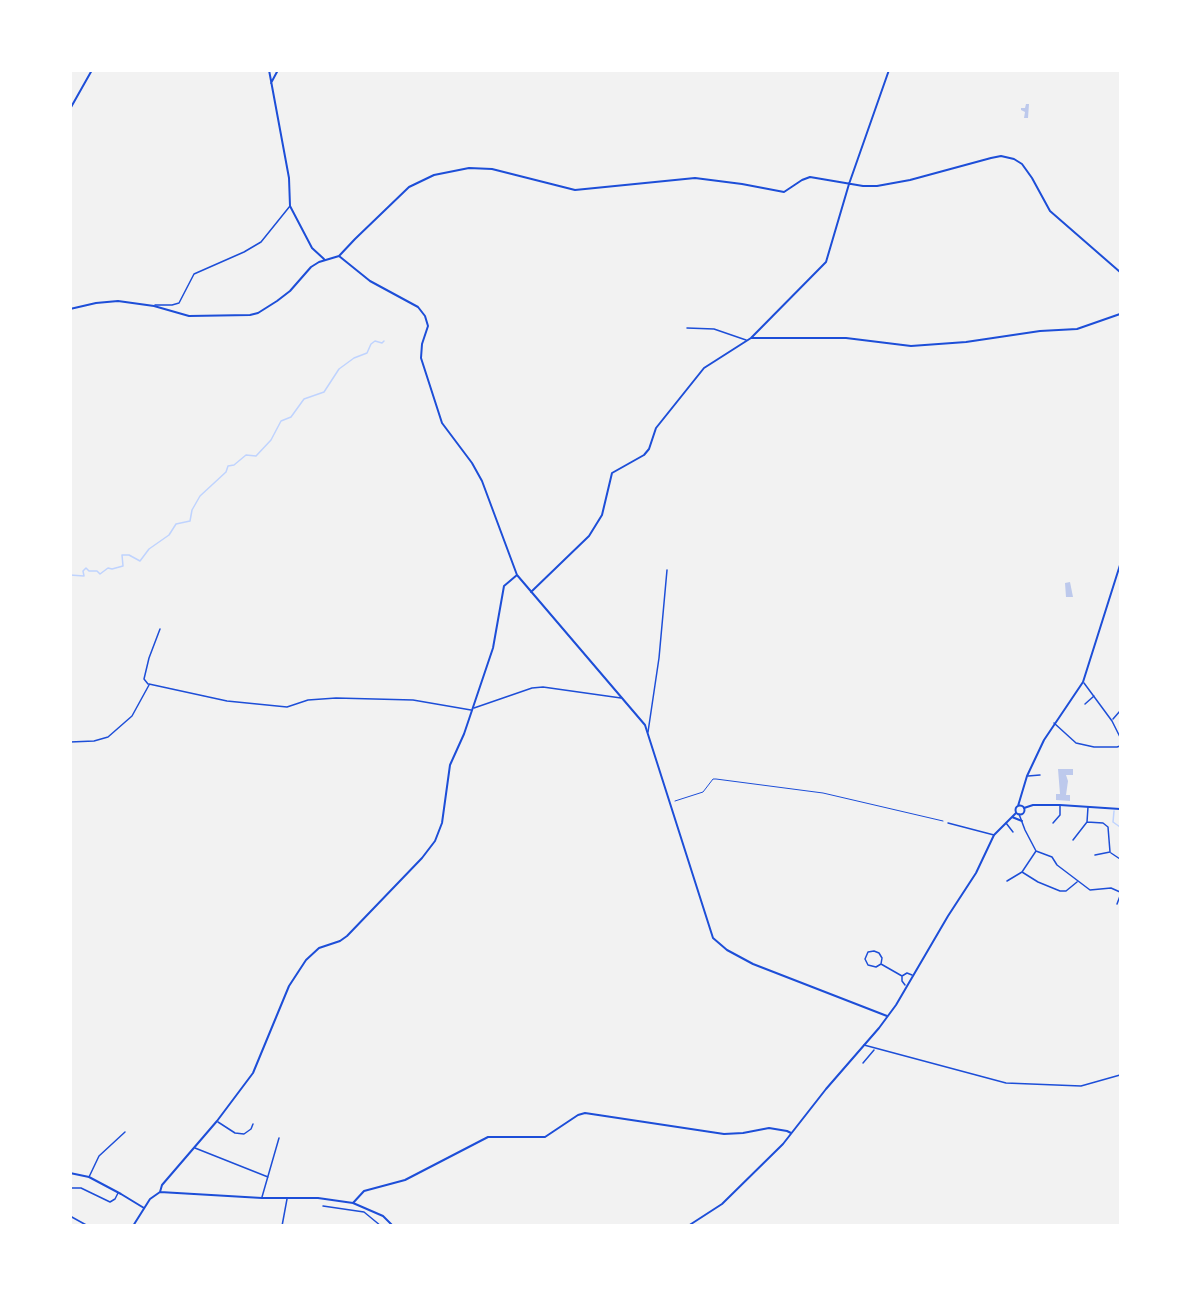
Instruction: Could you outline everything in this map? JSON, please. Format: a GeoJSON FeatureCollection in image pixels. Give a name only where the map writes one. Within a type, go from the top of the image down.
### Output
{"type":"FeatureCollection","features":[{"type":"Feature","properties":{"kind":"street"},"geometry":{"type":"LineString","coordinates":[[70,109],[92,70]]}},
{"type":"Feature","properties":{"kind":"street"},"geometry":{"type":"LineString","coordinates":[[271,83],[278,71],[269,70],[271,83],[289,178],[290,206],[312,248],[325,260]]}},
{"type":"Feature","properties":{"kind":"street"},"geometry":{"type":"LineString","coordinates":[[751,338],[826,262],[849,184],[889,70]]}},
{"type":"Feature","properties":{"kind":"street"},"geometry":{"type":"LineString","coordinates":[[70,309],[110,301],[154,306],[189,316],[258,313],[290,291],[311,267],[339,256],[409,187],[434,175],[469,168],[492,169],[575,190],[695,178],[778,192],[789,190],[810,177],[877,186],[910,180],[1001,156],[1014,159],[1028,171],[1050,211],[1120,272]]}},
{"type":"Feature","properties":{"kind":"street"},"geometry":{"type":"LineString","coordinates":[[154,306],[178,303],[194,274],[261,242],[290,206]]}},
{"type":"Feature","properties":{"kind":"street"},"geometry":{"type":"LineString","coordinates":[[339,256],[370,281],[422,310],[427,320],[427,332],[422,344],[421,358],[442,423],[472,463],[482,481],[517,575],[645,725],[709,930],[718,944],[753,964],[889,1016]]}},
{"type":"Feature","properties":{"kind":"street"},"geometry":{"type":"LineString","coordinates":[[531,592],[589,536],[602,515],[612,473],[644,455],[649,449],[656,428],[704,368],[746,340],[751,338],[846,338],[911,346],[1077,329],[1120,314]]}},
{"type":"Feature","properties":{"kind":"street"},"geometry":{"type":"LineString","coordinates":[[687,328],[714,329],[746,340]]}},
{"type":"Feature","properties":{"kind":"street"},"geometry":{"type":"LineString","coordinates":[[1120,565],[1083,682],[1054,723],[1027,776],[1015,809],[1036,850],[1052,857],[1057,865],[1090,890],[1111,888],[1120,892]]}},
{"type":"Feature","properties":{"kind":"street"},"geometry":{"type":"LineString","coordinates":[[648,733],[660,651],[667,570]]}},
{"type":"Feature","properties":{"kind":"street"},"geometry":{"type":"LineString","coordinates":[[160,1192],[162,1185],[217,1121],[253,1073],[289,986],[306,960],[320,948],[347,936],[422,858],[435,841],[442,823],[450,765],[473,709],[493,648],[504,586],[517,575]]}},
{"type":"Feature","properties":{"kind":"street"},"geometry":{"type":"LineString","coordinates":[[1115,581],[1120,583]]}},
{"type":"Feature","properties":{"kind":"street"},"geometry":{"type":"LineString","coordinates":[[160,629],[144,679],[149,684],[227,701],[287,707],[308,700],[336,698],[413,700],[473,709],[532,688],[543,687],[623,699]]}},
{"type":"Feature","properties":{"kind":"street"},"geometry":{"type":"LineString","coordinates":[[1083,682],[1112,720],[1120,737]]}},
{"type":"Feature","properties":{"kind":"street"},"geometry":{"type":"LineString","coordinates":[[70,742],[94,741],[108,737],[132,716],[149,684]]}},
{"type":"Feature","properties":{"kind":"street"},"geometry":{"type":"LineString","coordinates":[[1085,704],[1095,695]]}},
{"type":"Feature","properties":{"kind":"street"},"geometry":{"type":"LineString","coordinates":[[1112,720],[1120,711]]}},
{"type":"Feature","properties":{"kind":"street"},"geometry":{"type":"LineString","coordinates":[[1054,723],[1076,743],[1094,747],[1120,746]]}},
{"type":"Feature","properties":{"kind":"street"},"geometry":{"type":"LineString","coordinates":[[1027,776],[1040,775]]}},
{"type":"Feature","properties":{"kind":"street"},"geometry":{"type":"LineString","coordinates":[[1018,806],[1024,808],[1033,805],[1060,805],[1120,809]]}},
{"type":"Feature","properties":{"kind":"street"},"geometry":{"type":"LineString","coordinates":[[1053,823],[1060,815],[1060,805]]}},
{"type":"Feature","properties":{"kind":"street"},"geometry":{"type":"LineString","coordinates":[[1073,840],[1087,822],[1088,806]]}},
{"type":"Feature","properties":{"kind":"street"},"geometry":{"type":"LineString","coordinates":[[688,1226],[722,1204],[792,1134],[826,1089],[889,1016],[976,873],[994,835],[1012,817],[1024,812],[1024,808]]}},
{"type":"Feature","properties":{"kind":"street"},"geometry":{"type":"LineString","coordinates":[[1012,817],[1022,821]]}},
{"type":"Feature","properties":{"kind":"street"},"geometry":{"type":"LineString","coordinates":[[1087,822],[1102,823],[1108,827],[1110,852],[1120,860]]}},
{"type":"Feature","properties":{"kind":"street"},"geometry":{"type":"LineString","coordinates":[[948,823],[994,835]]}},
{"type":"Feature","properties":{"kind":"street"},"geometry":{"type":"LineString","coordinates":[[1006,823],[1013,832]]}},
{"type":"Feature","properties":{"kind":"street"},"geometry":{"type":"LineString","coordinates":[[1007,881],[1022,872],[1036,850]]}},
{"type":"Feature","properties":{"kind":"street"},"geometry":{"type":"LineString","coordinates":[[1095,855],[1110,852]]}},
{"type":"Feature","properties":{"kind":"street"},"geometry":{"type":"LineString","coordinates":[[1022,872],[1060,891],[1066,891],[1078,882]]}},
{"type":"Feature","properties":{"kind":"street"},"geometry":{"type":"LineString","coordinates":[[1117,904],[1120,896]]}},
{"type":"Feature","properties":{"kind":"street"},"geometry":{"type":"LineString","coordinates":[[868,952],[879,953],[882,958],[881,964],[876,967],[868,964],[865,958],[868,952]]}},
{"type":"Feature","properties":{"kind":"street"},"geometry":{"type":"LineString","coordinates":[[881,964],[902,976]]}},
{"type":"Feature","properties":{"kind":"street"},"geometry":{"type":"LineString","coordinates":[[902,976],[907,973],[913,976]]}},
{"type":"Feature","properties":{"kind":"street"},"geometry":{"type":"LineString","coordinates":[[902,976],[902,983],[907,986]]}},
{"type":"Feature","properties":{"kind":"street"},"geometry":{"type":"LineString","coordinates":[[864,1045],[1006,1083],[1081,1086],[1120,1075],[1120,1069]]}},
{"type":"Feature","properties":{"kind":"street"},"geometry":{"type":"LineString","coordinates":[[863,1063],[876,1048]]}},
{"type":"Feature","properties":{"kind":"street"},"geometry":{"type":"LineString","coordinates":[[353,1203],[364,1191],[405,1180],[488,1137],[545,1137],[578,1115],[585,1113],[724,1134],[769,1128],[792,1134]]}},
{"type":"Feature","properties":{"kind":"street"},"geometry":{"type":"LineString","coordinates":[[217,1121],[239,1134],[247,1133],[253,1124]]}},
{"type":"Feature","properties":{"kind":"street"},"geometry":{"type":"LineString","coordinates":[[89,1177],[99,1156],[125,1132]]}},
{"type":"Feature","properties":{"kind":"street"},"geometry":{"type":"LineString","coordinates":[[262,1198],[279,1138]]}},
{"type":"Feature","properties":{"kind":"street"},"geometry":{"type":"LineString","coordinates":[[195,1148],[268,1177]]}},
{"type":"Feature","properties":{"kind":"street"},"geometry":{"type":"LineString","coordinates":[[70,1173],[89,1177],[144,1208]]}},
{"type":"Feature","properties":{"kind":"street"},"geometry":{"type":"LineString","coordinates":[[70,1188],[81,1188],[110,1202],[115,1199],[118,1192]]}},
{"type":"Feature","properties":{"kind":"street"},"geometry":{"type":"LineString","coordinates":[[133,1226],[153,1196],[160,1192],[262,1198],[318,1198],[353,1203],[383,1216],[393,1226]]}},
{"type":"Feature","properties":{"kind":"street"},"geometry":{"type":"LineString","coordinates":[[282,1226],[287,1198]]}},
{"type":"Feature","properties":{"kind":"street"},"geometry":{"type":"LineString","coordinates":[[323,1206],[364,1212],[381,1226]]}},
{"type":"Feature","properties":{"kind":"street"},"geometry":{"type":"LineString","coordinates":[[70,1216],[88,1226]]}},
{"type":"Feature","properties":{"kind":"path"},"geometry":{"type":"LineString","coordinates":[[670,803],[703,792],[713,779],[716,779],[823,793],[948,823]]}},
{"type":"Feature","properties":{"kind":"building"},"geometry":{"type":"Polygon","coordinates":[[[1026,104],[1029,104],[1028,118],[1024,118],[1025,112],[1021,108],[1025,108],[1026,104]]]}},
{"type":"Feature","properties":{"kind":"building"},"geometry":{"type":"Polygon","coordinates":[[[1070,582],[1073,597],[1066,597],[1065,583],[1070,582]]]}},
{"type":"Feature","properties":{"kind":"building"},"geometry":{"type":"Polygon","coordinates":[[[1058,769],[1073,769],[1073,775],[1066,775],[1068,781],[1066,795],[1070,795],[1070,801],[1056,800],[1056,794],[1060,794],[1058,769]]]}},
{"type":"Feature","properties":{"kind":"waterway"},"geometry":{"type":"LineString","coordinates":[[70,575],[84,576],[83,571],[86,568],[100,574],[108,568],[123,566],[122,555],[129,555],[140,561],[149,549],[169,535],[176,524],[190,521],[192,510],[200,496],[226,472],[228,466],[234,465],[246,455],[256,456],[271,440],[281,421],[291,417],[304,399],[324,392],[339,369],[354,358],[367,353],[375,341],[382,343],[384,341]]}},
{"type":"Feature","properties":{"kind":"waterway"},"geometry":{"type":"LineString","coordinates":[[1114,811],[1113,822],[1120,827]]}}]}
